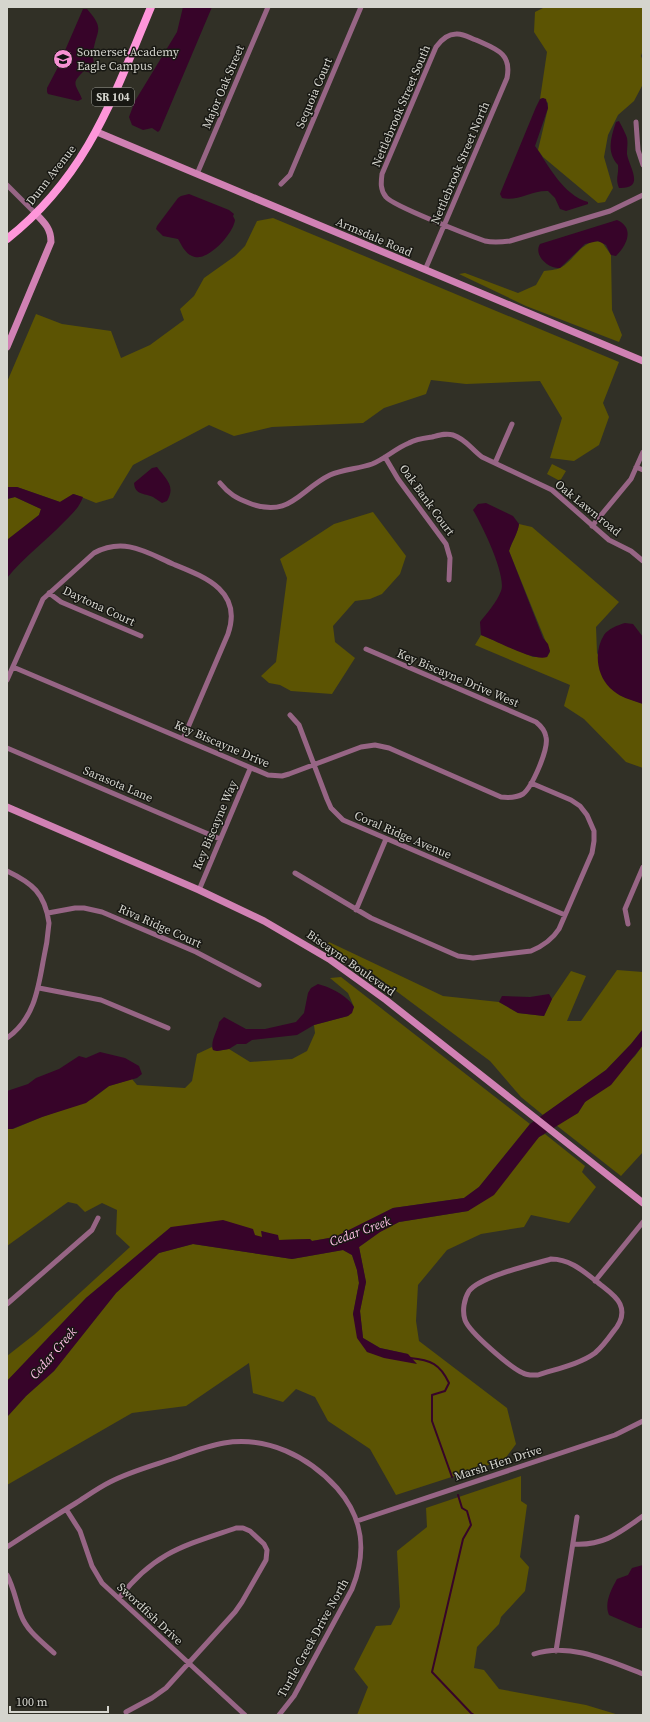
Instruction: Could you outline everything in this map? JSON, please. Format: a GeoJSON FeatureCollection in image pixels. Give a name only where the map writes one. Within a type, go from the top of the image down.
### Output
{"type":"FeatureCollection","features":[{"type":"Feature","properties":{"kind":"main road","name":"Dunn Avenue"},"geometry":{"type":"LineString","coordinates":[[7,239],[36,214],[71,174],[97,132],[151,7]]}},
{"type":"Feature","properties":{"kind":"street","name":"Major Oak Street"},"geometry":{"type":"LineString","coordinates":[[197,174],[268,7]]}},
{"type":"Feature","properties":{"kind":"street","name":"Sequoia Court"},"geometry":{"type":"LineString","coordinates":[[281,184],[290,175],[362,7]]}},
{"type":"Feature","properties":{"kind":"street","name":"Nettlebrook Street North"},"geometry":{"type":"LineString","coordinates":[[425,270],[507,78],[508,70],[504,55],[497,49],[457,33],[449,35]]}},
{"type":"Feature","properties":{"kind":"street","name":"Nettlebrook Street South"},"geometry":{"type":"LineString","coordinates":[[445,224],[394,203],[386,197],[382,190],[382,174],[436,47],[441,40],[449,35]]}},
{"type":"Feature","properties":{"kind":"street"},"geometry":{"type":"LineString","coordinates":[[636,122],[638,150],[643,165]]}},
{"type":"Feature","properties":{"kind":"street","name":"Armsdale Road"},"geometry":{"type":"LineString","coordinates":[[97,132],[643,360]]}},
{"type":"Feature","properties":{"kind":"street"},"geometry":{"type":"LineString","coordinates":[[7,186],[46,224],[50,230],[51,242],[7,347]]}},
{"type":"Feature","properties":{"kind":"street"},"geometry":{"type":"LineString","coordinates":[[445,224],[485,241],[494,243],[510,241],[610,211],[643,195]]}},
{"type":"Feature","properties":{"kind":"street"},"geometry":{"type":"LineString","coordinates":[[495,463],[512,424]]}},
{"type":"Feature","properties":{"kind":"street","name":"Oak Lawn road"},"geometry":{"type":"LineString","coordinates":[[220,483],[228,493],[234,497],[261,508],[279,507],[295,500],[330,475],[372,464],[408,443],[445,434],[461,438],[468,443],[476,453],[552,490],[609,540],[631,551],[643,561]]}},
{"type":"Feature","properties":{"kind":"street"},"geometry":{"type":"LineString","coordinates":[[592,526],[624,489],[643,452]]}},
{"type":"Feature","properties":{"kind":"street","name":"Oak Bank Court"},"geometry":{"type":"LineString","coordinates":[[385,457],[398,479],[446,544],[450,558],[449,580]]}},
{"type":"Feature","properties":{"kind":"street"},"geometry":{"type":"LineString","coordinates":[[636,467],[643,470]]}},
{"type":"Feature","properties":{"kind":"street"},"geometry":{"type":"LineString","coordinates":[[7,680],[39,606],[49,593],[94,553],[108,547],[125,545],[137,548],[205,578],[220,588],[229,603],[231,620],[228,634],[183,739]]}},
{"type":"Feature","properties":{"kind":"street","name":"Daytona Court"},"geometry":{"type":"LineString","coordinates":[[49,593],[61,602],[141,636]]}},
{"type":"Feature","properties":{"kind":"street","name":"Key Biscayne Drive West"},"geometry":{"type":"LineString","coordinates":[[366,649],[536,722],[544,731],[547,743],[546,750],[532,783]]}},
{"type":"Feature","properties":{"kind":"street","name":"Key Biscayne Drive"},"geometry":{"type":"LineString","coordinates":[[13,667],[250,769],[268,775],[282,776],[361,747],[381,746],[509,798],[516,797],[528,789],[532,783]]}},
{"type":"Feature","properties":{"kind":"street","name":"Coral Ridge Avenue"},"geometry":{"type":"LineString","coordinates":[[290,715],[299,725],[327,799],[337,815],[350,823],[386,839],[565,915]]}},
{"type":"Feature","properties":{"kind":"street","name":"Sarasota Lane"},"geometry":{"type":"LineString","coordinates":[[7,748],[220,839]]}},
{"type":"Feature","properties":{"kind":"street","name":"Key Biscayne Way"},"geometry":{"type":"LineString","coordinates":[[199,890],[250,769]]}},
{"type":"Feature","properties":{"kind":"street"},"geometry":{"type":"LineString","coordinates":[[295,873],[371,918],[465,958],[531,951],[546,944],[554,937],[559,929],[592,853],[594,841],[594,831],[587,815],[580,806],[571,800],[532,783]]}},
{"type":"Feature","properties":{"kind":"street","name":"Biscayne Boulevard"},"geometry":{"type":"LineString","coordinates":[[7,807],[199,890],[264,921],[329,959],[386,1000],[643,1203]]}},
{"type":"Feature","properties":{"kind":"street"},"geometry":{"type":"LineString","coordinates":[[356,910],[386,839]]}},
{"type":"Feature","properties":{"kind":"street"},"geometry":{"type":"LineString","coordinates":[[628,924],[625,909],[643,867]]}},
{"type":"Feature","properties":{"kind":"street"},"geometry":{"type":"LineString","coordinates":[[7,872],[30,884],[39,893],[48,913],[48,932],[39,988],[31,1011],[25,1020],[7,1038]]}},
{"type":"Feature","properties":{"kind":"street","name":"Riva Ridge Court"},"geometry":{"type":"LineString","coordinates":[[48,913],[75,908],[102,912],[196,952],[259,984]]}},
{"type":"Feature","properties":{"kind":"street"},"geometry":{"type":"LineString","coordinates":[[39,988],[101,1000],[168,1028]]}},
{"type":"Feature","properties":{"kind":"street"},"geometry":{"type":"LineString","coordinates":[[7,1304],[92,1230],[98,1218]]}},
{"type":"Feature","properties":{"kind":"street"},"geometry":{"type":"LineString","coordinates":[[595,1281],[643,1222]]}},
{"type":"Feature","properties":{"kind":"street"},"geometry":{"type":"LineString","coordinates":[[551,1259],[567,1261],[595,1281],[616,1298],[621,1305],[622,1313],[617,1327],[594,1354],[585,1359],[545,1373],[530,1376],[517,1370],[474,1334],[465,1321],[464,1305],[466,1298],[476,1284],[482,1280],[551,1259]]}},
{"type":"Feature","properties":{"kind":"street","name":"Marsh Hen Drive"},"geometry":{"type":"LineString","coordinates":[[357,1521],[615,1435],[643,1421]]}},
{"type":"Feature","properties":{"kind":"street","name":"Turtle Creek Drive North"},"geometry":{"type":"LineString","coordinates":[[7,1547],[108,1483],[132,1473],[212,1446],[233,1442],[250,1441],[282,1448],[302,1459],[337,1488],[348,1502],[357,1521],[362,1549],[359,1570],[352,1589],[294,1696],[279,1715]]}},
{"type":"Feature","properties":{"kind":"street","name":"Swordfish Drive"},"geometry":{"type":"LineString","coordinates":[[66,1509],[80,1531],[96,1574],[102,1583],[245,1715]]}},
{"type":"Feature","properties":{"kind":"street"},"geometry":{"type":"LineString","coordinates":[[573,1544],[587,1544],[608,1539],[643,1516]]}},
{"type":"Feature","properties":{"kind":"street"},"geometry":{"type":"LineString","coordinates":[[556,1650],[577,1517]]}},
{"type":"Feature","properties":{"kind":"street"},"geometry":{"type":"LineString","coordinates":[[119,1598],[152,1563],[178,1548],[236,1528],[243,1528],[250,1531],[264,1544],[267,1556],[235,1612],[166,1688],[152,1698],[126,1712]]}},
{"type":"Feature","properties":{"kind":"street"},"geometry":{"type":"LineString","coordinates":[[7,1576],[21,1616],[26,1625],[34,1635],[54,1653]]}},
{"type":"Feature","properties":{"kind":"street"},"geometry":{"type":"LineString","coordinates":[[534,1654],[556,1650],[594,1656],[643,1674]]}},
{"type":"Feature","properties":{"kind":"shaded area"},"geometry":{"type":"Polygon","coordinates":[[[545,7],[643,7],[643,50],[641,56],[643,61],[643,84],[634,101],[618,115],[608,135],[604,157],[613,188],[605,202],[598,203],[543,157],[538,150],[548,108],[548,103],[543,98],[540,99],[547,52],[534,32],[535,12],[545,7]]]}},
{"type":"Feature","properties":{"kind":"shaded area"},"geometry":{"type":"Polygon","coordinates":[[[273,218],[619,362],[603,403],[609,417],[599,445],[574,461],[550,458],[562,418],[540,381],[466,384],[431,380],[426,394],[384,408],[363,423],[272,427],[234,436],[209,425],[133,465],[113,498],[96,503],[74,494],[60,502],[17,487],[7,487],[7,382],[36,314],[62,324],[111,331],[121,358],[150,345],[184,320],[180,309],[194,296],[204,278],[235,256],[245,246],[257,221],[273,218]]]}},
{"type":"Feature","properties":{"kind":"shaded area"},"geometry":{"type":"Polygon","coordinates":[[[593,241],[602,242],[611,255],[612,310],[622,335],[619,342],[526,306],[459,274],[465,273],[518,293],[536,285],[544,271],[560,268],[583,247],[593,241]]]}},
{"type":"Feature","properties":{"kind":"shaded area"},"geometry":{"type":"Polygon","coordinates":[[[552,464],[566,471],[560,481],[547,474],[552,464]]]}},
{"type":"Feature","properties":{"kind":"shaded area"},"geometry":{"type":"Polygon","coordinates":[[[15,497],[41,509],[39,515],[7,540],[7,499],[15,497]]]}},
{"type":"Feature","properties":{"kind":"shaded area"},"geometry":{"type":"Polygon","coordinates":[[[373,512],[406,556],[400,574],[382,594],[370,599],[355,601],[333,626],[335,642],[355,658],[332,694],[291,691],[280,685],[269,683],[261,676],[276,662],[287,578],[280,559],[334,524],[373,512]]]}},
{"type":"Feature","properties":{"kind":"shaded area"},"geometry":{"type":"Polygon","coordinates":[[[519,524],[532,527],[619,602],[596,627],[597,653],[619,695],[643,704],[643,768],[626,762],[584,719],[564,706],[570,685],[475,645],[481,635],[533,657],[547,657],[550,652],[509,551],[519,524]]]}},
{"type":"Feature","properties":{"kind":"shaded area"},"geometry":{"type":"Polygon","coordinates":[[[329,942],[443,996],[499,1002],[518,1013],[544,1016],[552,999],[571,971],[586,976],[567,1021],[581,1021],[617,970],[643,972],[643,1029],[606,1070],[543,1115],[521,1097],[490,1061],[364,967],[327,946],[329,942]]]}},
{"type":"Feature","properties":{"kind":"shaded area"},"geometry":{"type":"Polygon","coordinates":[[[341,977],[530,1124],[479,1187],[464,1198],[393,1208],[335,1237],[312,1241],[310,1239],[279,1240],[262,1231],[262,1237],[171,1227],[86,1298],[7,1381],[7,1356],[35,1334],[130,1247],[116,1234],[117,1210],[102,1203],[85,1212],[77,1204],[68,1202],[7,1246],[7,1129],[13,1129],[92,1099],[109,1086],[132,1079],[137,1085],[185,1088],[192,1081],[197,1054],[212,1047],[213,1050],[217,1051],[229,1049],[250,1062],[292,1059],[307,1051],[315,1033],[314,1025],[348,1016],[354,1007],[348,993],[330,978],[341,977]]]}},
{"type":"Feature","properties":{"kind":"shaded area"},"geometry":{"type":"Polygon","coordinates":[[[643,1045],[643,1152],[621,1176],[556,1125],[578,1113],[585,1102],[635,1056],[643,1045]]]}},
{"type":"Feature","properties":{"kind":"shaded area"},"geometry":{"type":"Polygon","coordinates":[[[545,1134],[585,1166],[582,1172],[596,1187],[569,1223],[531,1215],[524,1227],[481,1234],[447,1250],[418,1285],[416,1321],[419,1341],[507,1408],[516,1444],[504,1460],[396,1495],[370,1449],[328,1421],[315,1397],[296,1389],[283,1402],[253,1393],[249,1363],[186,1406],[132,1413],[7,1485],[7,1417],[26,1396],[54,1371],[116,1293],[159,1253],[193,1244],[292,1259],[343,1250],[352,1255],[357,1270],[359,1283],[353,1314],[367,1352],[408,1354],[380,1348],[363,1338],[360,1311],[366,1282],[359,1247],[380,1232],[399,1222],[468,1211],[539,1137],[545,1134]]]}},
{"type":"Feature","properties":{"kind":"shaded area"},"geometry":{"type":"Polygon","coordinates":[[[521,1476],[521,1501],[527,1505],[520,1557],[529,1567],[525,1591],[501,1617],[499,1624],[477,1647],[474,1668],[484,1670],[499,1689],[586,1705],[619,1715],[357,1715],[368,1687],[354,1669],[376,1626],[391,1625],[400,1607],[397,1551],[427,1527],[426,1508],[521,1476]]]}},
{"type":"Feature","properties":{"kind":"water"},"geometry":{"type":"Polygon","coordinates":[[[183,7],[212,7],[160,130],[158,132],[152,128],[143,130],[132,125],[129,117],[135,101],[177,32],[183,7]]]}},
{"type":"Feature","properties":{"kind":"water"},"geometry":{"type":"Polygon","coordinates":[[[83,9],[87,9],[93,16],[98,29],[93,52],[95,74],[84,71],[77,79],[76,87],[82,99],[78,101],[48,94],[47,88],[57,69],[83,9]]]}},
{"type":"Feature","properties":{"kind":"water"},"geometry":{"type":"Polygon","coordinates":[[[540,99],[546,99],[548,108],[535,146],[557,179],[571,193],[588,202],[588,204],[566,211],[560,209],[555,198],[548,191],[536,192],[508,199],[502,198],[500,194],[536,107],[540,99]]]}},
{"type":"Feature","properties":{"kind":"water"},"geometry":{"type":"Polygon","coordinates":[[[619,121],[627,138],[627,154],[634,176],[634,181],[632,185],[619,188],[617,182],[618,165],[612,155],[611,144],[616,122],[619,121]]]}},
{"type":"Feature","properties":{"kind":"water"},"geometry":{"type":"Polygon","coordinates":[[[189,194],[229,210],[234,214],[233,216],[235,220],[233,226],[225,239],[220,245],[201,257],[192,256],[185,250],[178,239],[163,236],[156,229],[178,198],[189,194]]]}},
{"type":"Feature","properties":{"kind":"water"},"geometry":{"type":"Polygon","coordinates":[[[617,220],[623,223],[626,227],[627,237],[626,242],[616,256],[611,255],[606,245],[598,241],[585,244],[560,268],[547,264],[540,257],[538,249],[540,244],[617,220]]]}},
{"type":"Feature","properties":{"kind":"water"},"geometry":{"type":"Polygon","coordinates":[[[157,467],[169,483],[170,487],[170,496],[167,501],[162,503],[153,497],[138,492],[134,483],[152,468],[157,467]]]}},
{"type":"Feature","properties":{"kind":"water"},"geometry":{"type":"Polygon","coordinates":[[[7,487],[17,487],[60,502],[73,494],[83,497],[72,513],[57,529],[7,578],[7,540],[39,515],[41,509],[15,497],[7,499],[7,487]]]}},
{"type":"Feature","properties":{"kind":"water"},"geometry":{"type":"Polygon","coordinates":[[[486,503],[513,516],[519,524],[509,551],[543,638],[548,644],[550,651],[547,657],[541,658],[524,654],[481,635],[480,622],[497,599],[501,591],[502,584],[493,550],[473,510],[478,504],[486,503]]]}},
{"type":"Feature","properties":{"kind":"water"},"geometry":{"type":"Polygon","coordinates":[[[625,623],[633,624],[643,637],[643,704],[617,694],[605,682],[599,669],[599,648],[604,635],[616,626],[625,623]]]}},
{"type":"Feature","properties":{"kind":"water"},"geometry":{"type":"Polygon","coordinates":[[[318,984],[328,987],[348,999],[354,1007],[352,1013],[348,1016],[314,1025],[297,1035],[252,1040],[246,1044],[237,1044],[229,1049],[217,1051],[213,1050],[213,1039],[219,1022],[224,1017],[246,1029],[265,1029],[296,1022],[304,1013],[308,993],[311,988],[318,984]]]}},
{"type":"Feature","properties":{"kind":"water"},"geometry":{"type":"Polygon","coordinates":[[[549,994],[552,999],[544,1016],[518,1013],[499,1002],[502,996],[530,997],[549,994]]]}},
{"type":"Feature","properties":{"kind":"water","name":"Cedar Creek"},"geometry":{"type":"Polygon","coordinates":[[[643,1029],[643,1045],[611,1085],[585,1102],[578,1113],[539,1137],[494,1195],[468,1211],[399,1222],[380,1232],[359,1247],[366,1282],[360,1311],[363,1338],[380,1348],[408,1354],[417,1364],[384,1358],[367,1352],[357,1338],[353,1314],[359,1283],[357,1270],[352,1255],[343,1250],[292,1259],[193,1244],[159,1253],[116,1293],[54,1371],[26,1396],[7,1417],[7,1381],[86,1298],[171,1227],[223,1220],[253,1229],[255,1235],[262,1237],[261,1231],[278,1235],[279,1240],[310,1239],[312,1241],[335,1237],[393,1208],[464,1198],[479,1187],[530,1124],[606,1070],[643,1029]]]}},
{"type":"Feature","properties":{"kind":"water"},"geometry":{"type":"Polygon","coordinates":[[[100,1052],[125,1058],[139,1066],[142,1074],[137,1078],[109,1086],[86,1103],[42,1117],[12,1129],[7,1129],[7,1091],[28,1084],[36,1078],[59,1069],[79,1056],[86,1058],[100,1052]]]}},
{"type":"Feature","properties":{"kind":"water"},"geometry":{"type":"Polygon","coordinates":[[[643,1565],[643,1628],[639,1628],[609,1615],[607,1606],[617,1579],[628,1575],[632,1568],[643,1565]]]}},
{"type":"Feature","properties":{"kind":"waterway"},"geometry":{"type":"LineString","coordinates":[[410,1358],[424,1360],[434,1364],[442,1371],[449,1383],[445,1391],[432,1395],[432,1421],[452,1477]]}},
{"type":"Feature","properties":{"kind":"waterway"},"geometry":{"type":"LineString","coordinates":[[458,1495],[462,1508],[467,1511],[471,1525],[463,1539],[432,1672],[474,1715]]}},
{"type":"Feature","properties":{"kind":"place","name":"Somerset Academy Eagle Campus"},"geometry":{"type":"Point","coordinates":[63,59]}}]}
